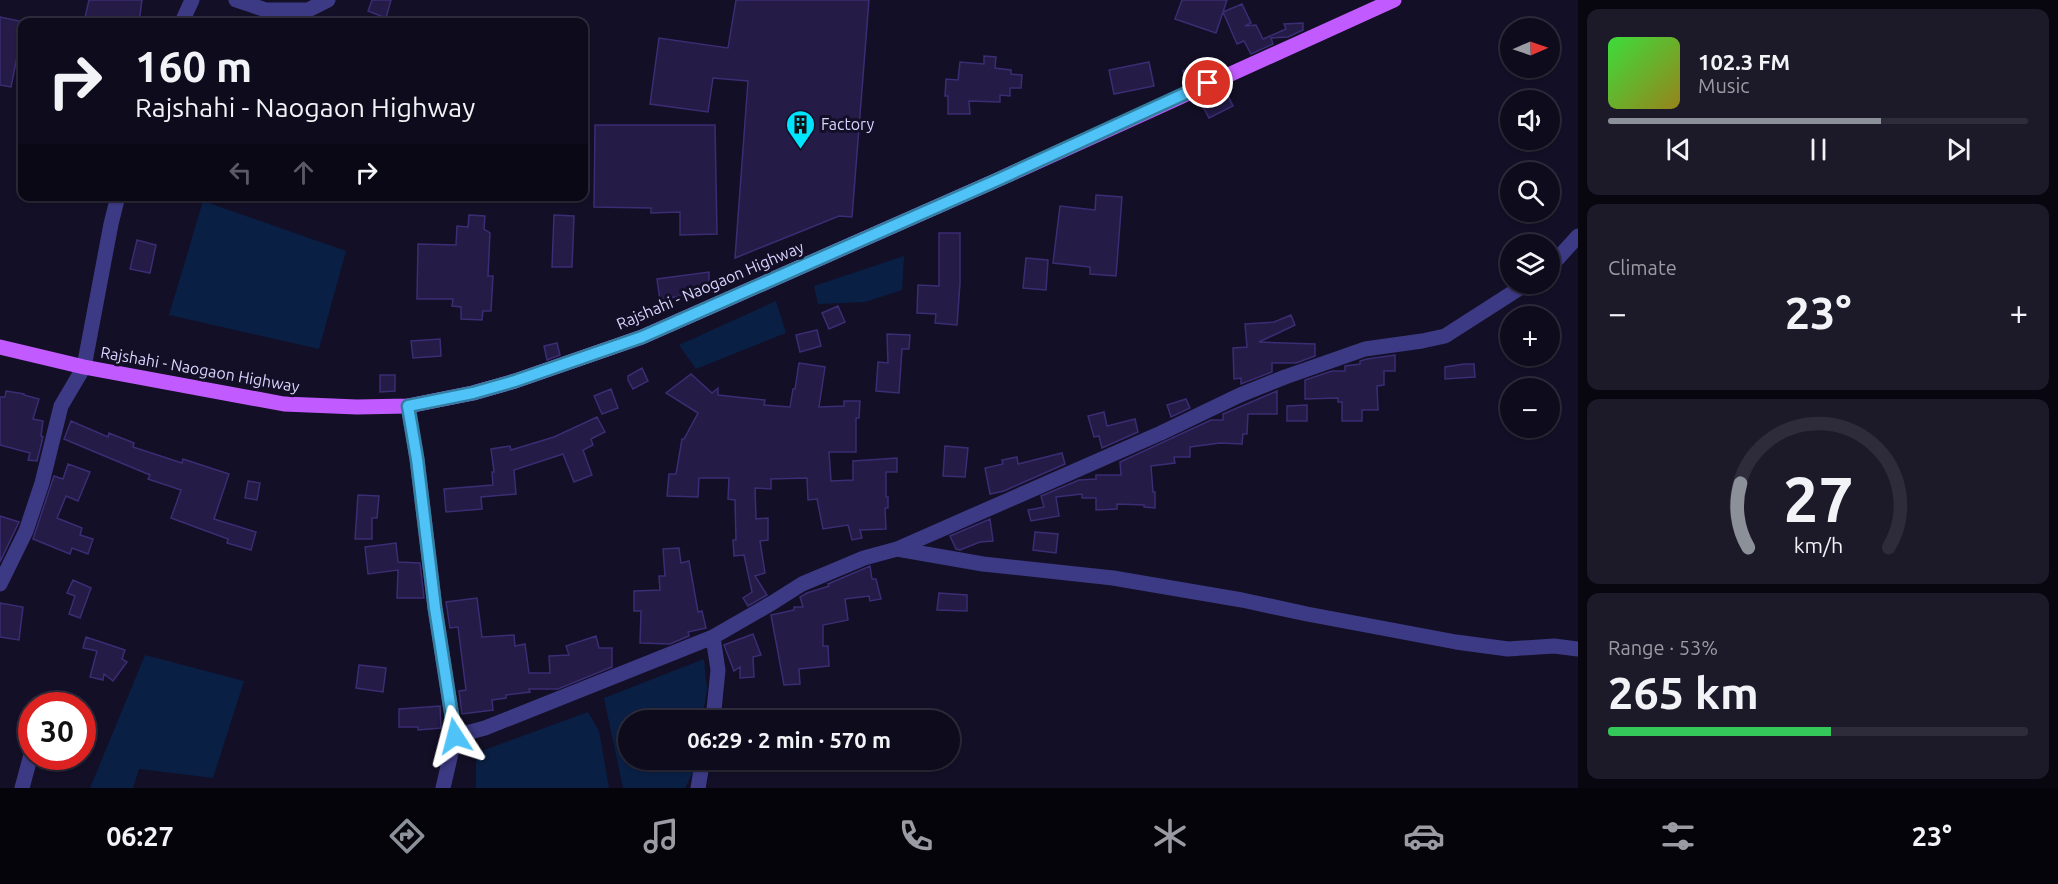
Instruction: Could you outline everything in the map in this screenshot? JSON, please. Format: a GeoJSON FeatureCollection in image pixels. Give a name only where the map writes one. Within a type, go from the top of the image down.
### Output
{"type":"FeatureCollection","features":[{"type":"Feature","properties":{"kind":"main road","name":"Rajshahi - Naogaon Highway"},"geometry":{"type":"LineString","coordinates":[[0,347],[84,367],[284,404],[357,407],[408,406],[473,393],[515,381],[642,337],[995,181],[1394,0]]}},
{"type":"Feature","properties":{"kind":"street"},"geometry":{"type":"LineString","coordinates":[[184,18],[192,0]]}},
{"type":"Feature","properties":{"kind":"street"},"geometry":{"type":"LineString","coordinates":[[236,0],[266,10],[308,10],[328,0]]}},
{"type":"Feature","properties":{"kind":"street"},"geometry":{"type":"LineString","coordinates":[[0,584],[26,531],[42,483],[61,406],[84,367],[117,201]]}},
{"type":"Feature","properties":{"kind":"street"},"geometry":{"type":"LineString","coordinates":[[1560,256],[1578,236]]}},
{"type":"Feature","properties":{"kind":"street"},"geometry":{"type":"LineString","coordinates":[[455,736],[485,728],[713,637],[802,584],[864,558],[897,549],[1276,380],[1365,349],[1422,342],[1445,336],[1510,294]]}},
{"type":"Feature","properties":{"kind":"street"},"geometry":{"type":"LineString","coordinates":[[408,406],[455,736],[443,788]]}},
{"type":"Feature","properties":{"kind":"street"},"geometry":{"type":"LineString","coordinates":[[897,549],[983,564],[1124,580],[1242,600],[1318,617],[1456,642],[1508,649],[1554,646],[1578,649]]}},
{"type":"Feature","properties":{"kind":"street"},"geometry":{"type":"LineString","coordinates":[[713,637],[718,670],[714,710]]}},
{"type":"Feature","properties":{"kind":"street"},"geometry":{"type":"LineString","coordinates":[[22,788],[27,770]]}},
{"type":"Feature","properties":{"kind":"street"},"geometry":{"type":"LineString","coordinates":[[698,788],[701,770]]}},
{"type":"Feature","properties":{"kind":"water"},"geometry":{"type":"Polygon","coordinates":[[[203,201],[346,251],[319,349],[169,315],[203,201]]]}},
{"type":"Feature","properties":{"kind":"water"},"geometry":{"type":"Polygon","coordinates":[[[904,256],[902,290],[865,302],[818,304],[814,286],[904,256]]]}},
{"type":"Feature","properties":{"kind":"water"},"geometry":{"type":"Polygon","coordinates":[[[776,301],[786,333],[696,369],[679,345],[776,301]]]}},
{"type":"Feature","properties":{"kind":"water"},"geometry":{"type":"Polygon","coordinates":[[[145,655],[244,681],[213,778],[139,769],[133,788],[90,788],[145,655]]]}},
{"type":"Feature","properties":{"kind":"water"},"geometry":{"type":"Polygon","coordinates":[[[704,659],[707,689],[704,710],[618,710],[618,764],[604,698],[704,659]]]}},
{"type":"Feature","properties":{"kind":"water"},"geometry":{"type":"Polygon","coordinates":[[[588,712],[599,731],[609,788],[476,788],[476,753],[588,712]]]}},
{"type":"Feature","properties":{"kind":"water"},"geometry":{"type":"Polygon","coordinates":[[[619,770],[694,770],[685,788],[623,788],[619,770]]]}},
{"type":"Feature","properties":{"kind":"building"},"geometry":{"type":"Polygon","coordinates":[[[89,0],[142,0],[140,18],[85,18],[89,0]]]}},
{"type":"Feature","properties":{"kind":"building"},"geometry":{"type":"Polygon","coordinates":[[[372,0],[391,0],[386,18],[368,11],[372,0]]]}},
{"type":"Feature","properties":{"kind":"building","name":"Factory"},"geometry":{"type":"Polygon","coordinates":[[[736,0],[869,0],[852,217],[839,216],[735,258],[748,81],[713,78],[708,112],[650,104],[659,38],[728,48],[736,0]]]}},
{"type":"Feature","properties":{"kind":"building"},"geometry":{"type":"Polygon","coordinates":[[[1182,0],[1227,0],[1216,33],[1175,19],[1182,0]]]}},
{"type":"Feature","properties":{"kind":"building"},"geometry":{"type":"Polygon","coordinates":[[[1242,4],[1251,23],[1245,26],[1256,25],[1263,39],[1286,29],[1284,24],[1303,23],[1303,30],[1288,37],[1271,38],[1273,44],[1251,54],[1244,41],[1237,44],[1223,12],[1242,4]]]}},
{"type":"Feature","properties":{"kind":"building"},"geometry":{"type":"Polygon","coordinates":[[[0,17],[18,21],[18,52],[11,87],[0,85],[0,17]]]}},
{"type":"Feature","properties":{"kind":"building"},"geometry":{"type":"Polygon","coordinates":[[[984,56],[996,57],[995,68],[1011,70],[1011,74],[1022,75],[1021,88],[1010,88],[1010,96],[1000,95],[1000,102],[969,101],[970,114],[948,114],[948,96],[945,96],[946,79],[958,80],[960,62],[984,64],[984,56]]]}},
{"type":"Feature","properties":{"kind":"building"},"geometry":{"type":"Polygon","coordinates":[[[1210,59],[1216,70],[1188,83],[1183,71],[1210,59]]]}},
{"type":"Feature","properties":{"kind":"building"},"geometry":{"type":"Polygon","coordinates":[[[1149,62],[1154,86],[1114,94],[1109,70],[1149,62]]]}},
{"type":"Feature","properties":{"kind":"building"},"geometry":{"type":"Polygon","coordinates":[[[1221,89],[1224,96],[1227,94],[1233,106],[1209,118],[1199,99],[1221,89]]]}},
{"type":"Feature","properties":{"kind":"building"},"geometry":{"type":"Polygon","coordinates":[[[595,125],[715,125],[717,234],[680,235],[680,212],[651,213],[651,208],[594,207],[595,125]]]}},
{"type":"Feature","properties":{"kind":"building"},"geometry":{"type":"Polygon","coordinates":[[[1096,195],[1122,197],[1116,276],[1090,274],[1090,267],[1053,263],[1060,206],[1095,210],[1096,195]]]}},
{"type":"Feature","properties":{"kind":"building"},"geometry":{"type":"Polygon","coordinates":[[[469,215],[485,216],[484,229],[490,233],[488,276],[493,276],[491,311],[483,311],[482,320],[461,319],[461,307],[452,306],[453,299],[417,299],[418,244],[456,245],[457,226],[468,227],[469,215]]]}},
{"type":"Feature","properties":{"kind":"building"},"geometry":{"type":"Polygon","coordinates":[[[554,215],[574,216],[572,267],[552,267],[554,215]]]}},
{"type":"Feature","properties":{"kind":"building"},"geometry":{"type":"Polygon","coordinates":[[[939,233],[960,233],[957,325],[935,323],[936,314],[917,313],[918,285],[939,286],[939,233]]]}},
{"type":"Feature","properties":{"kind":"building"},"geometry":{"type":"Polygon","coordinates":[[[137,240],[156,245],[150,273],[130,269],[137,240]]]}},
{"type":"Feature","properties":{"kind":"building"},"geometry":{"type":"Polygon","coordinates":[[[1026,258],[1048,260],[1046,290],[1023,288],[1026,258]]]}},
{"type":"Feature","properties":{"kind":"building"},"geometry":{"type":"Polygon","coordinates":[[[709,272],[709,285],[685,295],[660,300],[657,279],[709,272]]]}},
{"type":"Feature","properties":{"kind":"building"},"geometry":{"type":"Polygon","coordinates":[[[838,306],[845,322],[829,329],[822,313],[838,306]]]}},
{"type":"Feature","properties":{"kind":"building"},"geometry":{"type":"Polygon","coordinates":[[[1291,315],[1295,325],[1259,342],[1315,344],[1315,356],[1296,363],[1272,363],[1272,372],[1241,384],[1241,378],[1234,379],[1233,348],[1247,347],[1245,324],[1274,322],[1291,315]]]}},
{"type":"Feature","properties":{"kind":"building"},"geometry":{"type":"Polygon","coordinates":[[[817,330],[821,346],[800,352],[796,335],[817,330]]]}},
{"type":"Feature","properties":{"kind":"building"},"geometry":{"type":"Polygon","coordinates":[[[887,334],[910,335],[909,349],[902,349],[899,393],[876,391],[878,362],[888,363],[887,334]]]}},
{"type":"Feature","properties":{"kind":"building"},"geometry":{"type":"Polygon","coordinates":[[[440,339],[441,356],[413,358],[411,341],[440,339]]]}},
{"type":"Feature","properties":{"kind":"building"},"geometry":{"type":"Polygon","coordinates":[[[557,343],[560,355],[547,360],[544,346],[557,343]]]}},
{"type":"Feature","properties":{"kind":"building"},"geometry":{"type":"Polygon","coordinates":[[[1395,355],[1395,371],[1384,371],[1384,385],[1377,386],[1378,410],[1362,410],[1362,421],[1342,421],[1342,402],[1338,402],[1338,398],[1305,399],[1305,380],[1332,371],[1345,371],[1345,366],[1360,364],[1360,361],[1367,359],[1395,355]]]}},
{"type":"Feature","properties":{"kind":"building"},"geometry":{"type":"Polygon","coordinates":[[[799,363],[825,367],[819,407],[844,406],[844,401],[860,401],[859,418],[856,418],[856,452],[829,452],[831,481],[853,480],[853,461],[897,458],[897,472],[886,472],[888,508],[885,508],[886,529],[860,530],[862,538],[852,540],[848,525],[823,529],[817,499],[808,500],[807,478],[771,479],[771,489],[755,488],[756,519],[768,518],[768,540],[760,541],[765,573],[755,576],[767,595],[748,606],[743,598],[752,592],[744,555],[734,556],[735,500],[728,499],[729,478],[699,478],[698,497],[667,496],[669,474],[676,474],[682,439],[698,413],[666,393],[691,374],[712,393],[718,388],[718,395],[765,400],[764,405],[790,407],[799,363]]]}},
{"type":"Feature","properties":{"kind":"building"},"geometry":{"type":"Polygon","coordinates":[[[1474,364],[1475,377],[1445,379],[1445,367],[1474,364]]]}},
{"type":"Feature","properties":{"kind":"building"},"geometry":{"type":"Polygon","coordinates":[[[642,368],[648,381],[633,389],[628,376],[642,368]]]}},
{"type":"Feature","properties":{"kind":"building"},"geometry":{"type":"Polygon","coordinates":[[[380,375],[395,375],[395,391],[380,392],[380,375]]]}},
{"type":"Feature","properties":{"kind":"building"},"geometry":{"type":"Polygon","coordinates":[[[611,389],[618,408],[602,414],[594,396],[611,389]]]}},
{"type":"Feature","properties":{"kind":"building"},"geometry":{"type":"Polygon","coordinates":[[[6,391],[39,399],[33,419],[43,421],[41,436],[43,437],[37,461],[28,460],[30,453],[0,445],[0,397],[5,397],[6,391]]]}},
{"type":"Feature","properties":{"kind":"building"},"geometry":{"type":"Polygon","coordinates":[[[1277,391],[1277,414],[1248,414],[1247,434],[1243,434],[1242,444],[1220,443],[1190,447],[1190,457],[1174,457],[1175,463],[1151,466],[1155,508],[1144,507],[1144,505],[1117,504],[1117,509],[1096,510],[1096,498],[1082,498],[1082,494],[1056,497],[1059,516],[1031,521],[1028,510],[1044,507],[1041,496],[1079,480],[1096,479],[1096,475],[1121,475],[1120,462],[1211,420],[1223,420],[1223,414],[1277,391]]]}},
{"type":"Feature","properties":{"kind":"building"},"geometry":{"type":"Polygon","coordinates":[[[1186,399],[1190,408],[1171,417],[1167,405],[1186,399]]]}},
{"type":"Feature","properties":{"kind":"building"},"geometry":{"type":"Polygon","coordinates":[[[1307,405],[1307,421],[1287,421],[1287,406],[1307,405]]]}},
{"type":"Feature","properties":{"kind":"building"},"geometry":{"type":"Polygon","coordinates":[[[1104,412],[1107,426],[1135,419],[1138,432],[1102,448],[1099,436],[1094,437],[1088,416],[1104,412]]]}},
{"type":"Feature","properties":{"kind":"building"},"geometry":{"type":"Polygon","coordinates":[[[597,417],[605,432],[591,439],[593,445],[583,450],[592,475],[574,482],[563,454],[514,470],[516,494],[481,497],[482,509],[446,512],[444,489],[493,485],[491,449],[510,446],[511,450],[554,437],[597,417]]]}},
{"type":"Feature","properties":{"kind":"building"},"geometry":{"type":"Polygon","coordinates":[[[71,421],[108,437],[109,433],[134,443],[133,447],[182,463],[183,459],[229,474],[214,519],[256,532],[251,550],[227,543],[228,539],[171,518],[181,490],[148,479],[150,475],[64,439],[71,421]]]}},
{"type":"Feature","properties":{"kind":"building"},"geometry":{"type":"Polygon","coordinates":[[[945,446],[968,448],[965,477],[943,476],[945,446]]]}},
{"type":"Feature","properties":{"kind":"building"},"geometry":{"type":"Polygon","coordinates":[[[1062,453],[1065,464],[1004,491],[990,494],[985,468],[1003,464],[1002,460],[1017,457],[1018,464],[1062,453]]]}},
{"type":"Feature","properties":{"kind":"building"},"geometry":{"type":"Polygon","coordinates":[[[68,464],[90,472],[78,501],[66,496],[57,518],[82,528],[80,535],[93,539],[88,554],[72,548],[70,554],[33,539],[54,476],[63,479],[68,464]]]}},
{"type":"Feature","properties":{"kind":"building"},"geometry":{"type":"Polygon","coordinates":[[[248,481],[260,483],[257,500],[245,498],[248,481]]]}},
{"type":"Feature","properties":{"kind":"building"},"geometry":{"type":"Polygon","coordinates":[[[358,495],[379,496],[377,518],[372,518],[372,539],[355,539],[358,495]]]}},
{"type":"Feature","properties":{"kind":"building"},"geometry":{"type":"Polygon","coordinates":[[[0,516],[19,522],[0,562],[0,516]]]}},
{"type":"Feature","properties":{"kind":"building"},"geometry":{"type":"Polygon","coordinates":[[[990,519],[993,541],[980,542],[960,550],[956,549],[950,536],[990,519]]]}},
{"type":"Feature","properties":{"kind":"building"},"geometry":{"type":"Polygon","coordinates":[[[1035,532],[1058,534],[1056,553],[1033,550],[1035,532]]]}},
{"type":"Feature","properties":{"kind":"building"},"geometry":{"type":"Polygon","coordinates":[[[396,543],[398,562],[420,563],[424,598],[397,598],[398,570],[368,574],[365,547],[396,543]]]}},
{"type":"Feature","properties":{"kind":"building"},"geometry":{"type":"Polygon","coordinates":[[[679,548],[681,563],[689,561],[698,612],[702,611],[706,628],[688,632],[689,636],[670,644],[640,643],[641,611],[634,611],[634,591],[660,590],[659,576],[665,576],[663,549],[679,548]]]}},
{"type":"Feature","properties":{"kind":"building"},"geometry":{"type":"Polygon","coordinates":[[[870,566],[872,579],[876,579],[881,599],[870,601],[869,596],[845,599],[848,620],[823,625],[823,646],[828,646],[829,666],[799,669],[800,684],[784,685],[771,615],[794,610],[794,607],[803,607],[800,597],[870,566]]]}},
{"type":"Feature","properties":{"kind":"building"},"geometry":{"type":"Polygon","coordinates":[[[73,580],[91,588],[80,618],[69,614],[75,596],[67,593],[73,580]]]}},
{"type":"Feature","properties":{"kind":"building"},"geometry":{"type":"Polygon","coordinates":[[[939,593],[967,595],[967,611],[937,610],[939,593]]]}},
{"type":"Feature","properties":{"kind":"building"},"geometry":{"type":"Polygon","coordinates":[[[477,598],[482,637],[514,635],[515,646],[525,644],[529,673],[550,673],[549,656],[569,655],[566,646],[596,636],[599,648],[612,648],[612,667],[558,689],[529,689],[530,692],[506,695],[506,698],[492,700],[493,710],[462,714],[459,691],[466,690],[458,627],[450,628],[446,602],[477,598]]]}},
{"type":"Feature","properties":{"kind":"building"},"geometry":{"type":"Polygon","coordinates":[[[0,603],[23,607],[19,640],[0,637],[0,603]]]}},
{"type":"Feature","properties":{"kind":"building"},"geometry":{"type":"Polygon","coordinates":[[[753,634],[761,655],[753,657],[754,677],[740,678],[740,667],[734,671],[724,645],[753,634]]]}},
{"type":"Feature","properties":{"kind":"building"},"geometry":{"type":"Polygon","coordinates":[[[86,637],[125,650],[122,659],[127,662],[113,681],[104,674],[103,680],[90,677],[97,651],[83,648],[86,637]]]}},
{"type":"Feature","properties":{"kind":"building"},"geometry":{"type":"Polygon","coordinates":[[[359,665],[386,668],[383,692],[356,688],[359,665]]]}},
{"type":"Feature","properties":{"kind":"building"},"geometry":{"type":"Polygon","coordinates":[[[440,706],[441,728],[418,730],[418,727],[399,727],[399,709],[440,706]]]}},
{"type":"Feature","properties":{"kind":"place","name":"Factory"},"geometry":{"type":"Point","coordinates":[800,150]}},
{"type":"Feature","properties":{"kind":"route"},"geometry":{"type":"LineString","coordinates":[[455,736],[408,406],[473,393],[515,381],[642,337],[995,181],[1208,83]]}}]}
